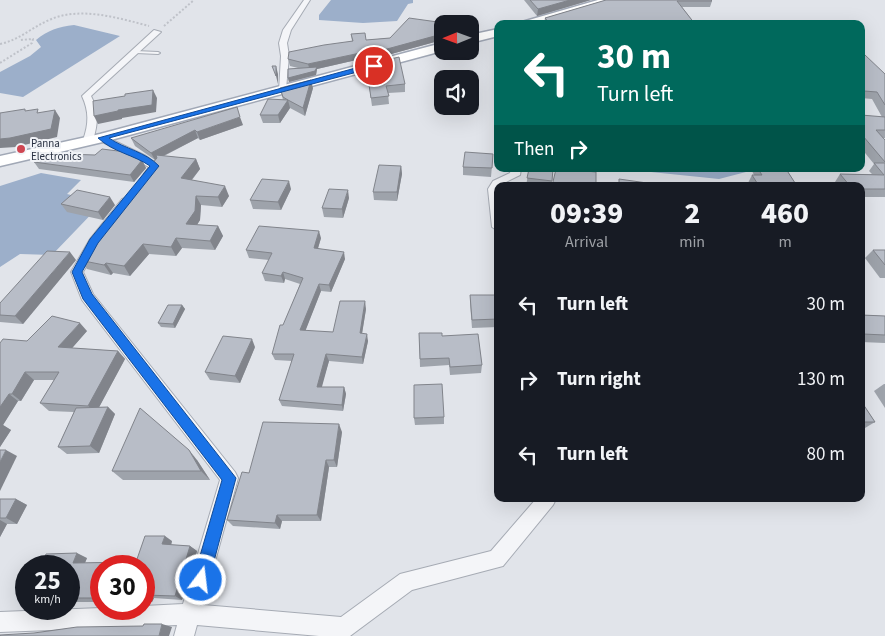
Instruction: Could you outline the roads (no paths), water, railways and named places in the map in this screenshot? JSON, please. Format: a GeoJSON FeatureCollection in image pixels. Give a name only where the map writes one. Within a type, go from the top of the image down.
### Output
{"type":"FeatureCollection","features":[{"type":"Feature","properties":{"kind":"main road"},"geometry":{"type":"LineString","coordinates":[[546,20],[594,2],[608,0]]}},
{"type":"Feature","properties":{"kind":"main road"},"geometry":{"type":"LineString","coordinates":[[479,37],[494,33]]}},
{"type":"Feature","properties":{"kind":"main road"},"geometry":{"type":"LineString","coordinates":[[0,161],[95,139],[434,49]]}},
{"type":"Feature","properties":{"kind":"street"},"geometry":{"type":"LineString","coordinates":[[282,89],[285,56],[283,43],[287,30],[307,0]]}},
{"type":"Feature","properties":{"kind":"street"},"geometry":{"type":"LineString","coordinates":[[156,32],[86,96],[93,113],[92,129],[95,139],[142,157],[155,166],[94,242],[77,272],[87,296],[229,478],[184,636]]}},
{"type":"Feature","properties":{"kind":"street"},"geometry":{"type":"LineString","coordinates":[[499,182],[515,175],[516,172]]}},
{"type":"Feature","properties":{"kind":"street"},"geometry":{"type":"LineString","coordinates":[[0,622],[191,614],[344,628],[407,580],[496,558],[544,502]]}},
{"type":"Feature","properties":{"kind":"lane"},"geometry":{"type":"LineString","coordinates":[[136,52],[158,53]]}},
{"type":"Feature","properties":{"kind":"water"},"geometry":{"type":"Polygon","coordinates":[[[331,0],[413,0],[413,3],[408,4],[397,21],[363,23],[319,20],[319,15],[331,0]]]}},
{"type":"Feature","properties":{"kind":"water"},"geometry":{"type":"Polygon","coordinates":[[[74,25],[120,36],[23,97],[0,93],[0,72],[30,56],[41,47],[36,40],[49,31],[74,25]]]}},
{"type":"Feature","properties":{"kind":"water"},"geometry":{"type":"Polygon","coordinates":[[[651,172],[746,172],[719,179],[651,172]]]}},
{"type":"Feature","properties":{"kind":"water"},"geometry":{"type":"Polygon","coordinates":[[[41,173],[81,180],[67,194],[102,203],[52,255],[20,254],[0,267],[0,186],[41,173]]]}},
{"type":"Feature","properties":{"kind":"place","name":"Panna Electronics"},"geometry":{"type":"Point","coordinates":[21,149]}}]}
